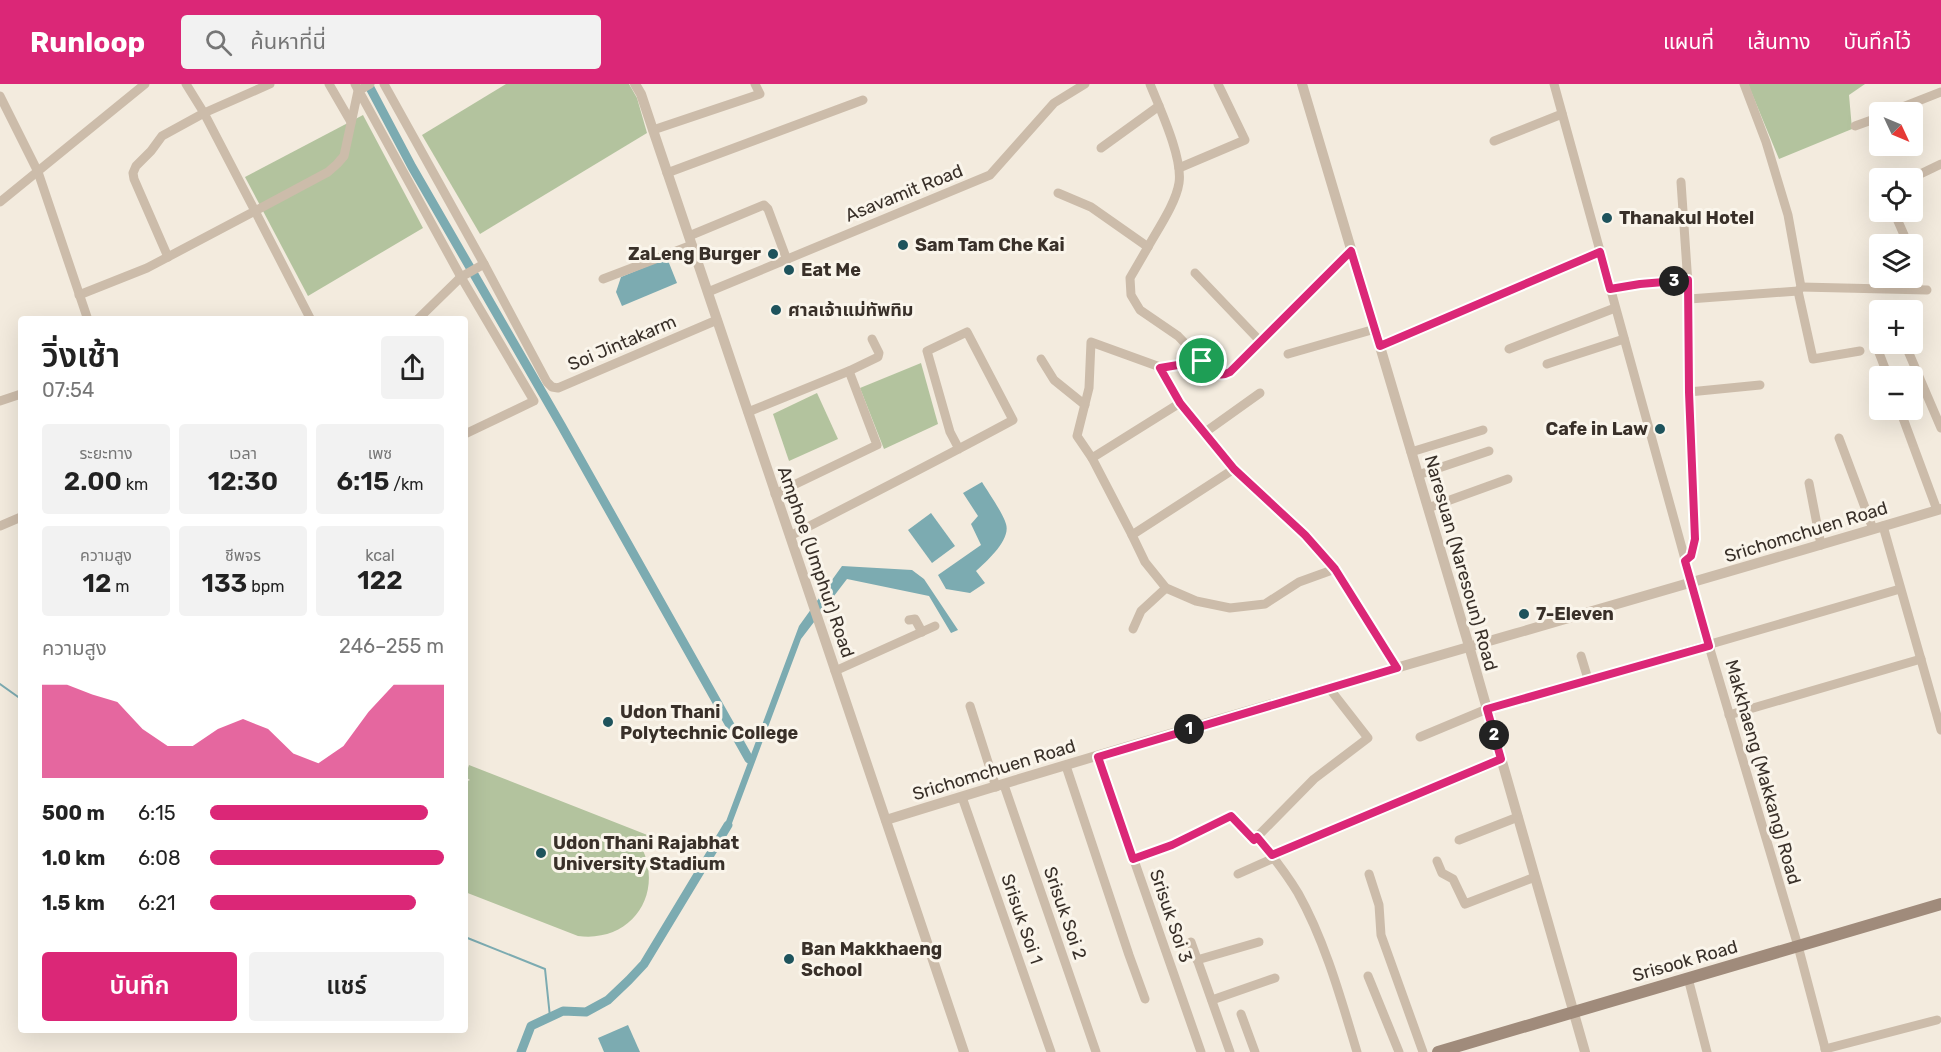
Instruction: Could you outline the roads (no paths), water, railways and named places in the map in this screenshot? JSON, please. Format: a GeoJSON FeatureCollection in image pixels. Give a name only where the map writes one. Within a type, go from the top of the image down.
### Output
{"type":"FeatureCollection","features":[{"type":"Feature","properties":{"kind":"main road","name":"Srisook Road"},"geometry":{"type":"LineString","coordinates":[[1438,1052],[1941,904]]}},
{"type":"Feature","properties":{"kind":"street"},"geometry":{"type":"LineString","coordinates":[[0,202],[144,84]]}},
{"type":"Feature","properties":{"kind":"street"},"geometry":{"type":"LineString","coordinates":[[186,84],[204,113],[309,316]]}},
{"type":"Feature","properties":{"kind":"street"},"geometry":{"type":"LineString","coordinates":[[168,256],[134,179],[133,173],[140,161],[162,136],[204,113],[270,84]]}},
{"type":"Feature","properties":{"kind":"street"},"geometry":{"type":"LineString","coordinates":[[329,84],[351,122]]}},
{"type":"Feature","properties":{"kind":"street"},"geometry":{"type":"LineString","coordinates":[[357,88],[370,84]]}},
{"type":"Feature","properties":{"kind":"street"},"geometry":{"type":"LineString","coordinates":[[384,84],[480,266],[463,275],[421,316]]}},
{"type":"Feature","properties":{"kind":"street","name":"Amphoe (Umphur) Road"},"geometry":{"type":"LineString","coordinates":[[635,84],[641,94],[964,1052]]}},
{"type":"Feature","properties":{"kind":"street"},"geometry":{"type":"LineString","coordinates":[[653,130],[760,94],[755,84]]}},
{"type":"Feature","properties":{"kind":"street","name":"Asavamit Road"},"geometry":{"type":"LineString","coordinates":[[708,292],[990,175],[1054,103],[1085,84]]}},
{"type":"Feature","properties":{"kind":"street"},"geometry":{"type":"LineString","coordinates":[[1150,84],[1179,162],[1179,183],[1167,214],[1130,278],[1131,295],[1140,310],[1178,336],[1215,374],[1225,375],[1230,372],[1351,251]]}},
{"type":"Feature","properties":{"kind":"street"},"geometry":{"type":"LineString","coordinates":[[1179,168],[1245,140],[1218,84]]}},
{"type":"Feature","properties":{"kind":"street","name":"Makkhaeng (Makkang) Road"},"geometry":{"type":"LineString","coordinates":[[1554,84],[1685,561],[1798,946],[1826,1050]]}},
{"type":"Feature","properties":{"kind":"street"},"geometry":{"type":"LineString","coordinates":[[1744,84],[1766,142],[1788,215],[1813,359],[1860,351]]}},
{"type":"Feature","properties":{"kind":"street"},"geometry":{"type":"LineString","coordinates":[[1916,102],[1941,92],[1939,84]]}},
{"type":"Feature","properties":{"kind":"street","name":"Naresuan (Naresoun) Road"},"geometry":{"type":"LineString","coordinates":[[1305,85],[1351,251],[1469,646],[1585,1052]]}},
{"type":"Feature","properties":{"kind":"street"},"geometry":{"type":"LineString","coordinates":[[79,295],[147,268],[338,165],[344,156],[357,88]]}},
{"type":"Feature","properties":{"kind":"street"},"geometry":{"type":"LineString","coordinates":[[357,88],[534,401],[468,433]]}},
{"type":"Feature","properties":{"kind":"street"},"geometry":{"type":"LineString","coordinates":[[0,96],[38,172],[87,316]]}},
{"type":"Feature","properties":{"kind":"street"},"geometry":{"type":"LineString","coordinates":[[667,172],[863,100]]}},
{"type":"Feature","properties":{"kind":"street"},"geometry":{"type":"LineString","coordinates":[[1101,148],[1159,106]]}},
{"type":"Feature","properties":{"kind":"street"},"geometry":{"type":"LineString","coordinates":[[1494,141],[1562,114]]}},
{"type":"Feature","properties":{"kind":"street"},"geometry":{"type":"LineString","coordinates":[[1855,126],[1869,121]]}},
{"type":"Feature","properties":{"kind":"street"},"geometry":{"type":"LineString","coordinates":[[1923,173],[1941,164]]}},
{"type":"Feature","properties":{"kind":"street"},"geometry":{"type":"LineString","coordinates":[[1681,182],[1689,299],[1689,392],[1695,539],[1691,556],[1685,561]]}},
{"type":"Feature","properties":{"kind":"street"},"geometry":{"type":"LineString","coordinates":[[1058,193],[1091,207],[1148,247]]}},
{"type":"Feature","properties":{"kind":"street"},"geometry":{"type":"LineString","coordinates":[[603,279],[690,241],[764,205],[768,209],[787,260]]}},
{"type":"Feature","properties":{"kind":"street"},"geometry":{"type":"LineString","coordinates":[[1380,346],[1600,252]]}},
{"type":"Feature","properties":{"kind":"street","name":"Soi Jintakarm"},"geometry":{"type":"LineString","coordinates":[[480,266],[552,387],[558,388],[717,321]]}},
{"type":"Feature","properties":{"kind":"street"},"geometry":{"type":"LineString","coordinates":[[1195,273],[1260,341]]}},
{"type":"Feature","properties":{"kind":"street"},"geometry":{"type":"LineString","coordinates":[[1610,289],[1688,280]]}},
{"type":"Feature","properties":{"kind":"street"},"geometry":{"type":"LineString","coordinates":[[1689,299],[1800,289],[1927,290]]}},
{"type":"Feature","properties":{"kind":"street"},"geometry":{"type":"LineString","coordinates":[[1509,350],[1616,308]]}},
{"type":"Feature","properties":{"kind":"street"},"geometry":{"type":"LineString","coordinates":[[1288,354],[1375,329]]}},
{"type":"Feature","properties":{"kind":"street"},"geometry":{"type":"LineString","coordinates":[[790,536],[959,449],[1013,420],[967,332],[927,351],[950,432],[959,449]]}},
{"type":"Feature","properties":{"kind":"street"},"geometry":{"type":"LineString","coordinates":[[748,412],[878,357],[879,353],[872,339]]}},
{"type":"Feature","properties":{"kind":"street"},"geometry":{"type":"LineString","coordinates":[[1547,364],[1624,339]]}},
{"type":"Feature","properties":{"kind":"street"},"geometry":{"type":"LineString","coordinates":[[1202,361],[1160,368],[1091,342],[1089,388],[1077,436],[1092,458],[1145,562],[1166,588],[1196,601],[1230,608],[1265,604],[1299,582],[1335,569]]}},
{"type":"Feature","properties":{"kind":"street"},"geometry":{"type":"LineString","coordinates":[[1909,354],[1941,428]]}},
{"type":"Feature","properties":{"kind":"street"},"geometry":{"type":"LineString","coordinates":[[1041,360],[1054,380],[1085,405]]}},
{"type":"Feature","properties":{"kind":"street"},"geometry":{"type":"LineString","coordinates":[[1160,368],[1180,403],[1234,469],[1305,535],[1335,569],[1397,668]]}},
{"type":"Feature","properties":{"kind":"street"},"geometry":{"type":"LineString","coordinates":[[776,494],[877,445],[849,371]]}},
{"type":"Feature","properties":{"kind":"street"},"geometry":{"type":"LineString","coordinates":[[1689,392],[1760,385]]}},
{"type":"Feature","properties":{"kind":"street"},"geometry":{"type":"LineString","coordinates":[[1204,433],[1260,393]]}},
{"type":"Feature","properties":{"kind":"street"},"geometry":{"type":"LineString","coordinates":[[0,400],[18,395]]}},
{"type":"Feature","properties":{"kind":"street"},"geometry":{"type":"LineString","coordinates":[[1092,458],[1180,403]]}},
{"type":"Feature","properties":{"kind":"street"},"geometry":{"type":"LineString","coordinates":[[1904,420],[1939,509]]}},
{"type":"Feature","properties":{"kind":"street"},"geometry":{"type":"LineString","coordinates":[[1411,452],[1483,430]]}},
{"type":"Feature","properties":{"kind":"street"},"geometry":{"type":"LineString","coordinates":[[1839,438],[1878,528],[1900,589],[1941,730]]}},
{"type":"Feature","properties":{"kind":"street"},"geometry":{"type":"LineString","coordinates":[[1418,475],[1489,451]]}},
{"type":"Feature","properties":{"kind":"street"},"geometry":{"type":"LineString","coordinates":[[1132,535],[1234,469]]}},
{"type":"Feature","properties":{"kind":"street"},"geometry":{"type":"LineString","coordinates":[[1428,508],[1508,479]]}},
{"type":"Feature","properties":{"kind":"street"},"geometry":{"type":"LineString","coordinates":[[1809,483],[1821,544]]}},
{"type":"Feature","properties":{"kind":"street","name":"Srichomchuen Road"},"geometry":{"type":"LineString","coordinates":[[886,820],[1939,509]]}},
{"type":"Feature","properties":{"kind":"street"},"geometry":{"type":"LineString","coordinates":[[0,526],[18,518]]}},
{"type":"Feature","properties":{"kind":"street"},"geometry":{"type":"LineString","coordinates":[[1133,629],[1141,611],[1166,588]]}},
{"type":"Feature","properties":{"kind":"street"},"geometry":{"type":"LineString","coordinates":[[1420,737],[1487,709],[1900,589]]}},
{"type":"Feature","properties":{"kind":"street"},"geometry":{"type":"LineString","coordinates":[[909,620],[918,621],[922,632]]}},
{"type":"Feature","properties":{"kind":"street"},"geometry":{"type":"LineString","coordinates":[[835,671],[935,626]]}},
{"type":"Feature","properties":{"kind":"street"},"geometry":{"type":"LineString","coordinates":[[1581,656],[1588,679]]}},
{"type":"Feature","properties":{"kind":"street"},"geometry":{"type":"LineString","coordinates":[[1729,716],[1921,659]]}},
{"type":"Feature","properties":{"kind":"street"},"geometry":{"type":"LineString","coordinates":[[1133,859],[1172,845],[1231,816],[1254,840],[1314,779],[1368,738],[1329,688]]}},
{"type":"Feature","properties":{"kind":"street","name":"Srisuk Soi 2"},"geometry":{"type":"LineString","coordinates":[[970,706],[1096,1052]]}},
{"type":"Feature","properties":{"kind":"street","name":"Srisuk Soi 3"},"geometry":{"type":"LineString","coordinates":[[1098,757],[1201,1052]]}},
{"type":"Feature","properties":{"kind":"street"},"geometry":{"type":"LineString","coordinates":[[1238,874],[1273,856],[1501,759]]}},
{"type":"Feature","properties":{"kind":"street"},"geometry":{"type":"LineString","coordinates":[[1066,766],[1145,999]]}},
{"type":"Feature","properties":{"kind":"street","name":"Srisuk Soi 1"},"geometry":{"type":"LineString","coordinates":[[962,797],[1051,1052]]}},
{"type":"Feature","properties":{"kind":"street"},"geometry":{"type":"LineString","coordinates":[[1459,840],[1518,817]]}},
{"type":"Feature","properties":{"kind":"street"},"geometry":{"type":"LineString","coordinates":[[1257,837],[1298,893],[1324,950],[1357,1052]]}},
{"type":"Feature","properties":{"kind":"street"},"geometry":{"type":"LineString","coordinates":[[1437,861],[1442,873],[1453,879],[1464,904],[1535,877]]}},
{"type":"Feature","properties":{"kind":"street"},"geometry":{"type":"LineString","coordinates":[[1369,874],[1379,905],[1381,935],[1423,1052]]}},
{"type":"Feature","properties":{"kind":"street"},"geometry":{"type":"LineString","coordinates":[[1191,942],[1230,1052]]}},
{"type":"Feature","properties":{"kind":"street"},"geometry":{"type":"LineString","coordinates":[[1197,960],[1259,942]]}},
{"type":"Feature","properties":{"kind":"street"},"geometry":{"type":"LineString","coordinates":[[1368,976],[1399,1052]]}},
{"type":"Feature","properties":{"kind":"street"},"geometry":{"type":"LineString","coordinates":[[1212,1000],[1275,978]]}},
{"type":"Feature","properties":{"kind":"street"},"geometry":{"type":"LineString","coordinates":[[1688,978],[1707,1052]]}},
{"type":"Feature","properties":{"kind":"street"},"geometry":{"type":"LineString","coordinates":[[1241,1014],[1255,1052]]}},
{"type":"Feature","properties":{"kind":"street"},"geometry":{"type":"LineString","coordinates":[[1826,1050],[1937,1020]]}},
{"type":"Feature","properties":{"kind":"water"},"geometry":{"type":"Polygon","coordinates":[[[667,258],[677,283],[622,306],[616,292],[621,277],[667,258]]]}},
{"type":"Feature","properties":{"kind":"water"},"geometry":{"type":"Polygon","coordinates":[[[982,482],[1004,519],[1007,530],[1005,537],[997,550],[976,571],[985,583],[970,593],[946,589],[938,575],[981,545],[971,524],[978,516],[963,493],[982,482]]]}},
{"type":"Feature","properties":{"kind":"water"},"geometry":{"type":"Polygon","coordinates":[[[931,513],[955,546],[932,563],[908,530],[931,513]]]}},
{"type":"Feature","properties":{"kind":"water"},"geometry":{"type":"Polygon","coordinates":[[[842,566],[912,570],[924,579],[958,630],[951,633],[929,596],[847,579],[801,639],[731,826],[725,824],[799,626],[842,566]]]}},
{"type":"Feature","properties":{"kind":"water"},"geometry":{"type":"Polygon","coordinates":[[[628,1025],[640,1052],[604,1052],[598,1038],[628,1025]]]}},
{"type":"Feature","properties":{"kind":"waterway"},"geometry":{"type":"LineString","coordinates":[[368,84],[412,167],[561,425],[749,759]]}},
{"type":"Feature","properties":{"kind":"waterway"},"geometry":{"type":"LineString","coordinates":[[0,684],[18,697]]}},
{"type":"Feature","properties":{"kind":"waterway"},"geometry":{"type":"LineString","coordinates":[[521,1052],[531,1026],[563,1011],[586,1012],[608,1000],[644,964],[728,825]]}},
{"type":"Feature","properties":{"kind":"waterway"},"geometry":{"type":"LineString","coordinates":[[468,938],[545,969],[550,1017]]}},
{"type":"Feature","properties":{"kind":"place","name":"Thanakul Hotel"},"geometry":{"type":"Point","coordinates":[1607,218]}},
{"type":"Feature","properties":{"kind":"place","name":"Sam Tam Che Kai"},"geometry":{"type":"Point","coordinates":[903,245]}},
{"type":"Feature","properties":{"kind":"place","name":"ZaLeng Burger"},"geometry":{"type":"Point","coordinates":[773,254]}},
{"type":"Feature","properties":{"kind":"place","name":"Eat Me"},"geometry":{"type":"Point","coordinates":[789,270]}},
{"type":"Feature","properties":{"kind":"place","name":"ศาลเจ้าแม่ทัพทิม"},"geometry":{"type":"Point","coordinates":[776,310]}},
{"type":"Feature","properties":{"kind":"place","name":"Cafe in Law"},"geometry":{"type":"Point","coordinates":[1660,429]}},
{"type":"Feature","properties":{"kind":"place","name":"7-Eleven"},"geometry":{"type":"Point","coordinates":[1524,614]}},
{"type":"Feature","properties":{"kind":"place","name":"Udon Thani Polytechnic College"},"geometry":{"type":"Point","coordinates":[608,722]}},
{"type":"Feature","properties":{"kind":"place","name":"Udon Thani Rajabhat University Stadium"},"geometry":{"type":"Point","coordinates":[541,853]}},
{"type":"Feature","properties":{"kind":"place","name":"Ban Makkhaeng School"},"geometry":{"type":"Point","coordinates":[789,959]}}]}
